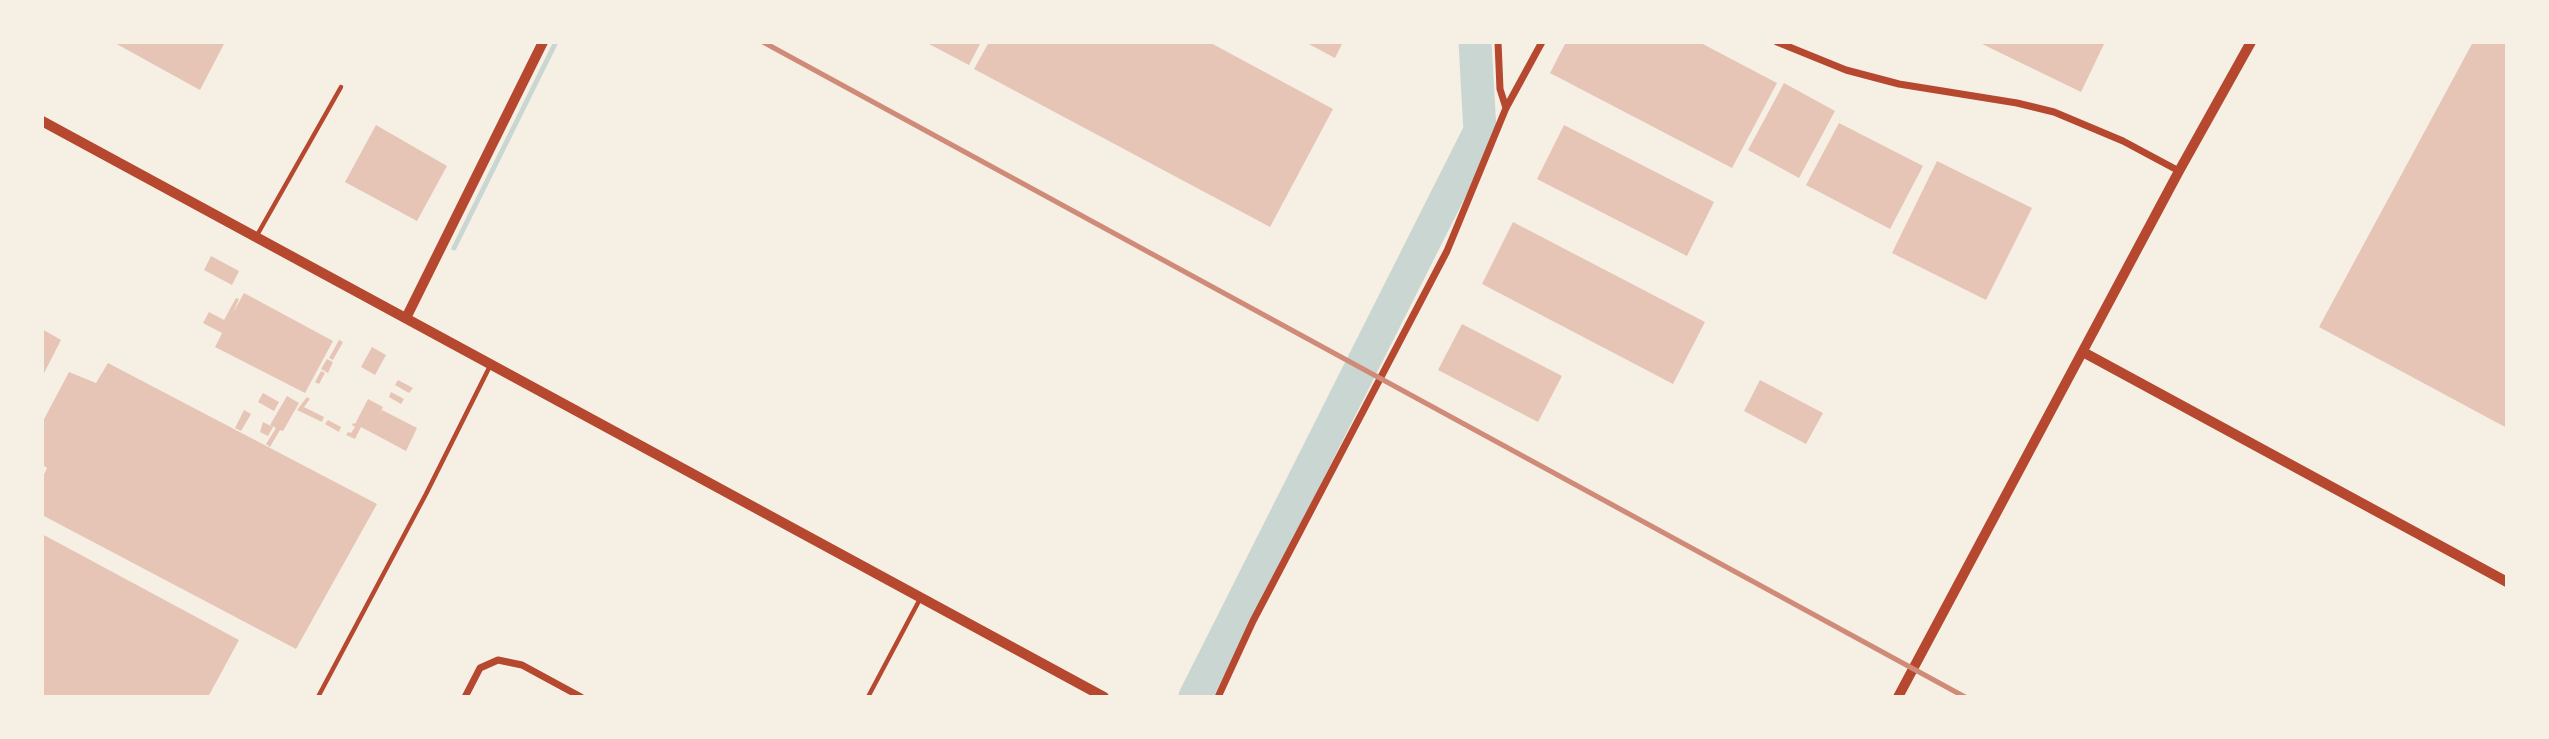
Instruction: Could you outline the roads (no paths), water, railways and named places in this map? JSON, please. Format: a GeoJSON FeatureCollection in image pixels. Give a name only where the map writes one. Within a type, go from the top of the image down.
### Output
{"type":"FeatureCollection","features":[{"type":"Feature","properties":{"kind":"street"},"geometry":{"type":"LineString","coordinates":[[406,318],[542,42]]}},
{"type":"Feature","properties":{"kind":"street"},"geometry":{"type":"LineString","coordinates":[[1498,42],[1500,89],[1506,108]]}},
{"type":"Feature","properties":{"kind":"street"},"geometry":{"type":"LineString","coordinates":[[1218,697],[1253,621],[1447,251],[1506,108],[1542,42]]}},
{"type":"Feature","properties":{"kind":"street"},"geometry":{"type":"LineString","coordinates":[[1777,42],[1846,70],[1899,84],[2017,103],[2054,112],[2123,141],[2179,171]]}},
{"type":"Feature","properties":{"kind":"street"},"geometry":{"type":"LineString","coordinates":[[1898,697],[2179,171],[2251,42]]}},
{"type":"Feature","properties":{"kind":"street"},"geometry":{"type":"LineString","coordinates":[[42,121],[1104,697]]}},
{"type":"Feature","properties":{"kind":"street"},"geometry":{"type":"LineString","coordinates":[[2083,352],[2507,582]]}},
{"type":"Feature","properties":{"kind":"street"},"geometry":{"type":"LineString","coordinates":[[465,697],[480,668],[498,660],[522,665],[581,697]]}},
{"type":"Feature","properties":{"kind":"lane"},"geometry":{"type":"LineString","coordinates":[[256,238],[341,88]]}},
{"type":"Feature","properties":{"kind":"lane"},"geometry":{"type":"LineString","coordinates":[[318,697],[426,494],[490,365]]}},
{"type":"Feature","properties":{"kind":"lane"},"geometry":{"type":"LineString","coordinates":[[868,697],[920,598]]}},
{"type":"Feature","properties":{"kind":"waterway"},"geometry":{"type":"LineString","coordinates":[[454,248],[556,42]]}},
{"type":"Feature","properties":{"kind":"waterway"},"geometry":{"type":"LineString","coordinates":[[1195,697],[1480,131],[1475,42]]}},
{"type":"Feature","properties":{"kind":"railway"},"geometry":{"type":"LineString","coordinates":[[763,42],[1965,697]]}}]}
